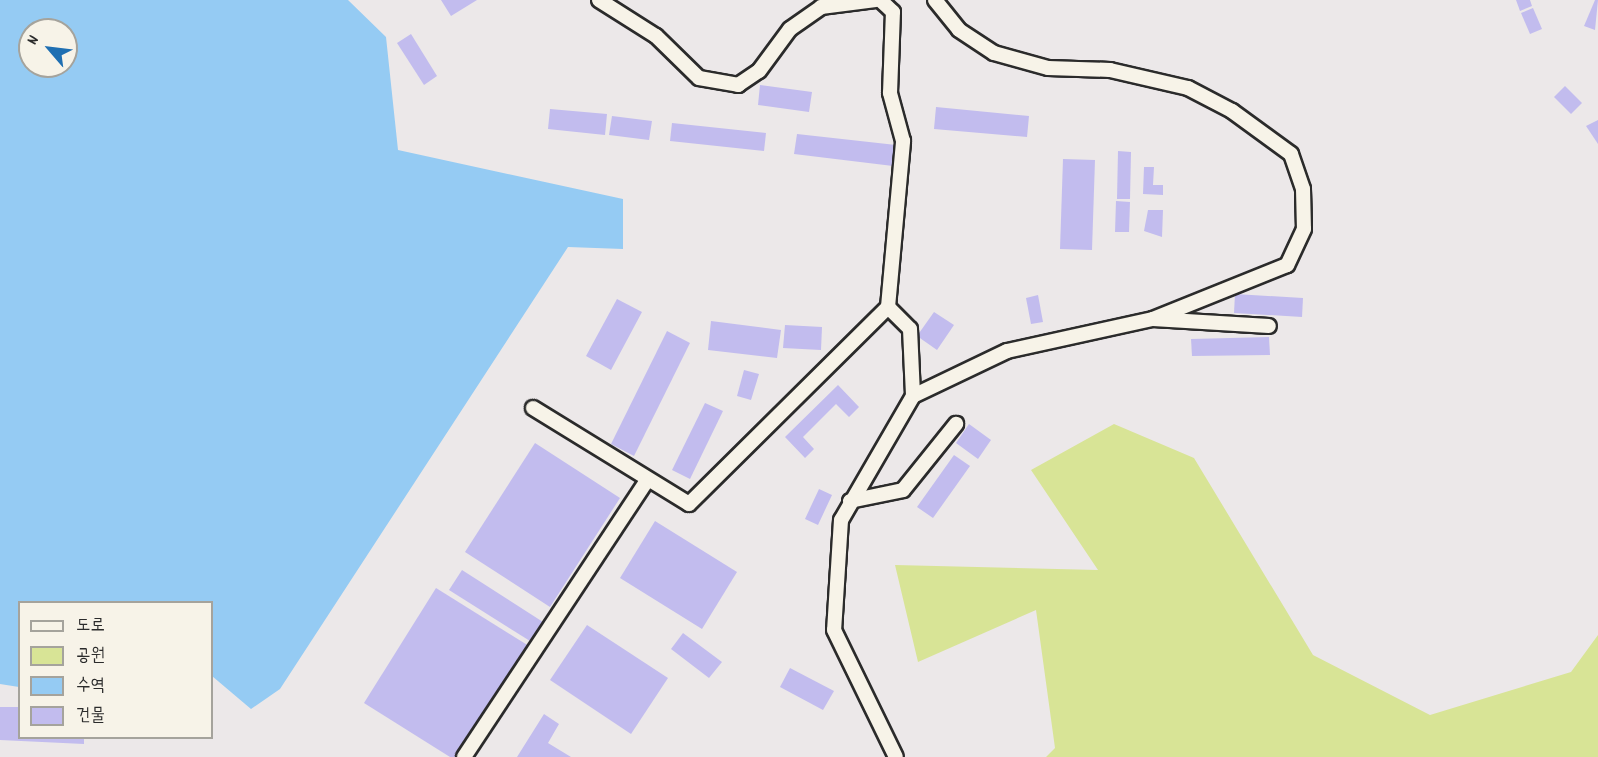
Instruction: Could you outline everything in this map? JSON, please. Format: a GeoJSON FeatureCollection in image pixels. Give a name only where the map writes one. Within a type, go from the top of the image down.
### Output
{"type":"FeatureCollection","features":[{"type":"Feature","properties":{"kind":"street"},"geometry":{"type":"LineString","coordinates":[[533,408],[646,482],[689,504],[888,307],[903,141],[891,93],[893,12],[878,0],[820,7],[790,29],[759,71],[738,85],[699,78],[656,36],[599,0]]}},
{"type":"Feature","properties":{"kind":"street"},"geometry":{"type":"LineString","coordinates":[[896,757],[834,630],[837,540],[850,501],[913,396],[1007,351],[1153,319],[1287,265],[1304,229],[1303,189],[1291,154],[1232,111],[1188,88],[1110,70],[1048,68],[994,53],[959,30],[935,0]]}},
{"type":"Feature","properties":{"kind":"street"},"geometry":{"type":"LineString","coordinates":[[888,307],[910,329],[913,396]]}},
{"type":"Feature","properties":{"kind":"street"},"geometry":{"type":"LineString","coordinates":[[1153,319],[1269,326]]}},
{"type":"Feature","properties":{"kind":"street"},"geometry":{"type":"LineString","coordinates":[[850,501],[903,490],[957,424]]}},
{"type":"Feature","properties":{"kind":"street"},"geometry":{"type":"LineString","coordinates":[[464,757],[646,482]]}},
{"type":"Feature","properties":{"kind":"green space"},"geometry":{"type":"Polygon","coordinates":[[[1114,424],[1194,458],[1313,655],[1430,715],[1571,672],[1598,635],[1598,757],[1046,757],[1055,748],[1036,610],[918,662],[895,565],[1098,570],[1031,470],[1114,424]]]}},
{"type":"Feature","properties":{"kind":"water"},"geometry":{"type":"Polygon","coordinates":[[[0,0],[348,0],[386,37],[398,150],[623,199],[623,249],[568,247],[280,689],[251,709],[213,677],[213,601],[18,601],[18,687],[0,684],[0,0]]]}},
{"type":"Feature","properties":{"kind":"building"},"geometry":{"type":"Polygon","coordinates":[[[441,0],[477,0],[451,16],[441,0]]]}},
{"type":"Feature","properties":{"kind":"building"},"geometry":{"type":"Polygon","coordinates":[[[1516,0],[1530,0],[1532,6],[1520,11],[1516,0]]]}},
{"type":"Feature","properties":{"kind":"building"},"geometry":{"type":"Polygon","coordinates":[[[1595,0],[1598,0],[1595,30],[1584,26],[1595,0]]]}},
{"type":"Feature","properties":{"kind":"building"},"geometry":{"type":"Polygon","coordinates":[[[1533,8],[1542,29],[1530,34],[1521,13],[1533,8]]]}},
{"type":"Feature","properties":{"kind":"building"},"geometry":{"type":"Polygon","coordinates":[[[411,34],[437,76],[424,85],[397,43],[411,34]]]}},
{"type":"Feature","properties":{"kind":"building"},"geometry":{"type":"Polygon","coordinates":[[[760,85],[812,92],[809,112],[758,105],[760,85]]]}},
{"type":"Feature","properties":{"kind":"building"},"geometry":{"type":"Polygon","coordinates":[[[1565,86],[1582,103],[1571,114],[1554,97],[1565,86]]]}},
{"type":"Feature","properties":{"kind":"building"},"geometry":{"type":"Polygon","coordinates":[[[936,107],[1029,116],[1027,137],[934,129],[936,107]]]}},
{"type":"Feature","properties":{"kind":"building"},"geometry":{"type":"Polygon","coordinates":[[[550,109],[607,114],[605,135],[548,129],[550,109]]]}},
{"type":"Feature","properties":{"kind":"building"},"geometry":{"type":"Polygon","coordinates":[[[612,116],[652,121],[649,140],[609,135],[612,116]]]}},
{"type":"Feature","properties":{"kind":"building"},"geometry":{"type":"Polygon","coordinates":[[[1598,120],[1598,144],[1586,126],[1598,120]]]}},
{"type":"Feature","properties":{"kind":"building"},"geometry":{"type":"Polygon","coordinates":[[[672,123],[766,133],[764,151],[670,141],[672,123]]]}},
{"type":"Feature","properties":{"kind":"building"},"geometry":{"type":"Polygon","coordinates":[[[797,134],[896,145],[893,166],[794,154],[797,134]]]}},
{"type":"Feature","properties":{"kind":"building"},"geometry":{"type":"Polygon","coordinates":[[[1118,151],[1131,152],[1130,199],[1117,199],[1118,151]]]}},
{"type":"Feature","properties":{"kind":"building"},"geometry":{"type":"Polygon","coordinates":[[[1063,159],[1095,160],[1092,250],[1060,249],[1063,159]]]}},
{"type":"Feature","properties":{"kind":"building"},"geometry":{"type":"Polygon","coordinates":[[[1144,167],[1154,167],[1153,185],[1163,185],[1163,195],[1143,194],[1144,167]]]}},
{"type":"Feature","properties":{"kind":"building"},"geometry":{"type":"Polygon","coordinates":[[[1116,201],[1130,202],[1129,232],[1115,232],[1116,201]]]}},
{"type":"Feature","properties":{"kind":"building"},"geometry":{"type":"Polygon","coordinates":[[[1148,210],[1163,210],[1162,237],[1144,231],[1148,210]]]}},
{"type":"Feature","properties":{"kind":"building"},"geometry":{"type":"Polygon","coordinates":[[[1235,294],[1303,298],[1302,317],[1234,313],[1235,294]]]}},
{"type":"Feature","properties":{"kind":"building"},"geometry":{"type":"Polygon","coordinates":[[[1038,295],[1043,322],[1031,324],[1026,298],[1038,295]]]}},
{"type":"Feature","properties":{"kind":"building"},"geometry":{"type":"Polygon","coordinates":[[[617,299],[642,312],[611,370],[586,356],[617,299]]]}},
{"type":"Feature","properties":{"kind":"building"},"geometry":{"type":"Polygon","coordinates":[[[934,312],[954,325],[937,350],[917,336],[934,312]]]}},
{"type":"Feature","properties":{"kind":"building"},"geometry":{"type":"Polygon","coordinates":[[[711,321],[781,330],[777,358],[708,350],[711,321]]]}},
{"type":"Feature","properties":{"kind":"building"},"geometry":{"type":"Polygon","coordinates":[[[785,325],[822,327],[821,350],[783,348],[785,325]]]}},
{"type":"Feature","properties":{"kind":"building"},"geometry":{"type":"Polygon","coordinates":[[[667,331],[690,343],[634,456],[611,444],[667,331]]]}},
{"type":"Feature","properties":{"kind":"building"},"geometry":{"type":"Polygon","coordinates":[[[1269,337],[1270,355],[1192,356],[1191,339],[1269,337]]]}},
{"type":"Feature","properties":{"kind":"building"},"geometry":{"type":"Polygon","coordinates":[[[744,370],[759,374],[751,400],[737,396],[744,370]]]}},
{"type":"Feature","properties":{"kind":"building"},"geometry":{"type":"Polygon","coordinates":[[[838,385],[859,407],[849,417],[836,404],[803,437],[814,449],[805,458],[785,437],[838,385]]]}},
{"type":"Feature","properties":{"kind":"building"},"geometry":{"type":"Polygon","coordinates":[[[705,403],[723,411],[690,479],[672,470],[705,403]]]}},
{"type":"Feature","properties":{"kind":"building"},"geometry":{"type":"Polygon","coordinates":[[[969,424],[991,440],[978,459],[956,443],[969,424]]]}},
{"type":"Feature","properties":{"kind":"building"},"geometry":{"type":"Polygon","coordinates":[[[535,443],[620,498],[550,607],[465,552],[535,443]]]}},
{"type":"Feature","properties":{"kind":"building"},"geometry":{"type":"Polygon","coordinates":[[[954,455],[970,466],[933,518],[917,507],[954,455]]]}},
{"type":"Feature","properties":{"kind":"building"},"geometry":{"type":"Polygon","coordinates":[[[819,489],[832,495],[818,525],[805,519],[819,489]]]}},
{"type":"Feature","properties":{"kind":"building"},"geometry":{"type":"Polygon","coordinates":[[[655,521],[737,572],[702,629],[620,578],[655,521]]]}},
{"type":"Feature","properties":{"kind":"building"},"geometry":{"type":"Polygon","coordinates":[[[462,570],[543,622],[530,641],[449,590],[462,570]]]}},
{"type":"Feature","properties":{"kind":"building"},"geometry":{"type":"Polygon","coordinates":[[[436,588],[529,646],[460,757],[450,757],[364,703],[436,588]]]}},
{"type":"Feature","properties":{"kind":"building"},"geometry":{"type":"Polygon","coordinates":[[[587,625],[668,678],[631,734],[550,680],[587,625]]]}},
{"type":"Feature","properties":{"kind":"building"},"geometry":{"type":"Polygon","coordinates":[[[683,633],[722,662],[709,678],[671,649],[683,633]]]}},
{"type":"Feature","properties":{"kind":"building"},"geometry":{"type":"Polygon","coordinates":[[[790,668],[834,691],[823,710],[780,687],[790,668]]]}},
{"type":"Feature","properties":{"kind":"building"},"geometry":{"type":"Polygon","coordinates":[[[0,707],[18,707],[18,739],[84,739],[84,744],[0,740],[0,707]]]}},
{"type":"Feature","properties":{"kind":"building"},"geometry":{"type":"Polygon","coordinates":[[[544,714],[559,724],[548,743],[571,757],[517,757],[544,714]]]}}]}
